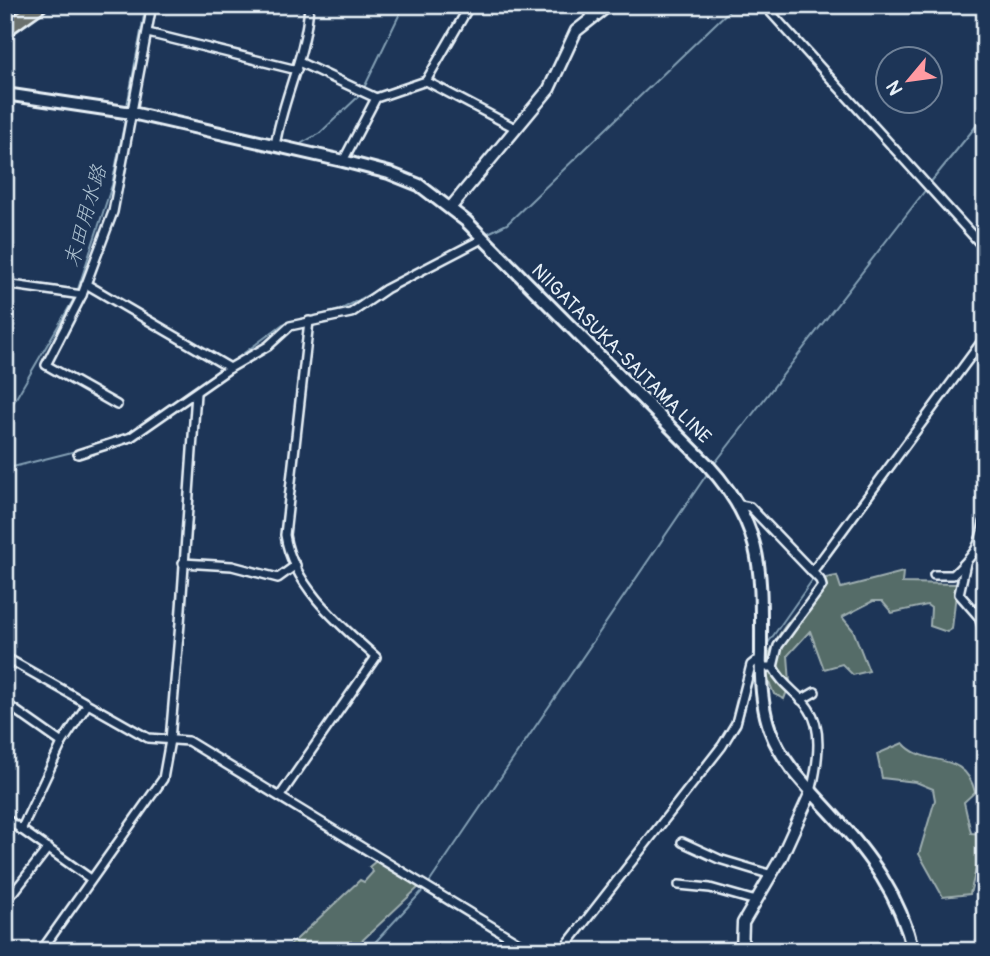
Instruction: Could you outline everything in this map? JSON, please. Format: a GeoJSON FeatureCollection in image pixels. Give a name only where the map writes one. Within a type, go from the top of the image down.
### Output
{"type":"FeatureCollection","features":[{"type":"Feature","properties":{"kind":"main road"},"geometry":{"type":"LineString","coordinates":[[5,30],[40,5]]}},
{"type":"Feature","properties":{"kind":"main road","name":"NIIGATASUKA-SAITAMA LINE"},"geometry":{"type":"LineString","coordinates":[[5,94],[132,113],[343,160],[404,178],[451,207],[484,238],[708,464],[740,505],[752,530],[758,554],[763,699],[771,733],[786,762],[874,861],[901,913],[913,951]]}},
{"type":"Feature","properties":{"kind":"street"},"geometry":{"type":"LineString","coordinates":[[117,405],[46,365],[82,295],[113,212],[152,5]]}},
{"type":"Feature","properties":{"kind":"street"},"geometry":{"type":"LineString","coordinates":[[275,146],[281,115],[299,67],[309,5]]}},
{"type":"Feature","properties":{"kind":"street"},"geometry":{"type":"LineString","coordinates":[[148,33],[299,67],[376,98],[426,81],[470,5]]}},
{"type":"Feature","properties":{"kind":"street"},"geometry":{"type":"LineString","coordinates":[[582,5],[592,16]]}},
{"type":"Feature","properties":{"kind":"street"},"geometry":{"type":"LineString","coordinates":[[451,207],[549,89],[576,31],[592,16],[610,5]]}},
{"type":"Feature","properties":{"kind":"street"},"geometry":{"type":"LineString","coordinates":[[764,5],[985,249]]}},
{"type":"Feature","properties":{"kind":"street"},"geometry":{"type":"LineString","coordinates":[[426,81],[517,129]]}},
{"type":"Feature","properties":{"kind":"street"},"geometry":{"type":"LineString","coordinates":[[343,160],[376,98]]}},
{"type":"Feature","properties":{"kind":"street"},"geometry":{"type":"LineString","coordinates":[[78,454],[131,438],[230,368],[268,346],[290,326],[351,313],[386,289],[484,238]]}},
{"type":"Feature","properties":{"kind":"street"},"geometry":{"type":"LineString","coordinates":[[5,284],[82,295]]}},
{"type":"Feature","properties":{"kind":"street"},"geometry":{"type":"LineString","coordinates":[[86,284],[230,368]]}},
{"type":"Feature","properties":{"kind":"street"},"geometry":{"type":"LineString","coordinates":[[280,796],[376,657],[314,596],[287,548],[285,535],[309,321]]}},
{"type":"Feature","properties":{"kind":"street"},"geometry":{"type":"LineString","coordinates":[[813,572],[985,337]]}},
{"type":"Feature","properties":{"kind":"street"},"geometry":{"type":"LineString","coordinates":[[41,951],[159,789],[170,740],[196,393]]}},
{"type":"Feature","properties":{"kind":"street"},"geometry":{"type":"LineString","coordinates":[[740,505],[750,507],[820,580],[819,592],[778,646],[773,667],[780,682],[811,710],[818,749],[811,792],[772,875],[743,923],[742,951]]}},
{"type":"Feature","properties":{"kind":"street"},"geometry":{"type":"LineString","coordinates":[[934,575],[953,575],[971,560],[981,543],[985,518]]}},
{"type":"Feature","properties":{"kind":"street"},"geometry":{"type":"LineString","coordinates":[[966,562],[959,594],[979,617],[985,635]]}},
{"type":"Feature","properties":{"kind":"street"},"geometry":{"type":"LineString","coordinates":[[183,563],[232,566],[278,578],[296,565]]}},
{"type":"Feature","properties":{"kind":"street"},"geometry":{"type":"LineString","coordinates":[[5,657],[148,738],[187,741],[532,951]]}},
{"type":"Feature","properties":{"kind":"street"},"geometry":{"type":"LineString","coordinates":[[562,951],[722,746],[736,723],[751,665],[756,661],[764,667],[773,667]]}},
{"type":"Feature","properties":{"kind":"street"},"geometry":{"type":"LineString","coordinates":[[801,700],[815,692]]}},
{"type":"Feature","properties":{"kind":"street"},"geometry":{"type":"LineString","coordinates":[[5,703],[62,743]]}},
{"type":"Feature","properties":{"kind":"street"},"geometry":{"type":"LineString","coordinates":[[22,830],[62,743],[88,705]]}},
{"type":"Feature","properties":{"kind":"street"},"geometry":{"type":"LineString","coordinates":[[5,818],[91,879]]}},
{"type":"Feature","properties":{"kind":"street"},"geometry":{"type":"LineString","coordinates":[[682,842],[719,859],[772,875]]}},
{"type":"Feature","properties":{"kind":"street"},"geometry":{"type":"LineString","coordinates":[[5,885],[14,892],[48,848]]}},
{"type":"Feature","properties":{"kind":"street"},"geometry":{"type":"LineString","coordinates":[[679,886],[710,888],[756,901]]}},
{"type":"Feature","properties":{"kind":"green space"},"geometry":{"type":"Polygon","coordinates":[[[903,572],[902,583],[957,584],[952,629],[947,632],[930,626],[931,608],[927,605],[892,613],[882,601],[873,601],[842,617],[853,630],[869,671],[853,675],[842,664],[824,669],[810,631],[788,655],[790,683],[784,699],[774,694],[766,668],[768,656],[781,632],[826,578],[837,576],[841,588],[903,572]]]}},
{"type":"Feature","properties":{"kind":"green space"},"geometry":{"type":"Polygon","coordinates":[[[903,743],[912,751],[953,764],[970,778],[975,792],[964,802],[971,833],[985,834],[985,863],[977,865],[970,894],[943,897],[919,854],[935,800],[933,789],[916,782],[882,778],[877,754],[903,743]]]}},
{"type":"Feature","properties":{"kind":"green space"},"geometry":{"type":"Polygon","coordinates":[[[376,861],[419,887],[351,951],[284,951],[360,880],[364,882],[373,872],[369,867],[376,861]]]}},
{"type":"Feature","properties":{"kind":"waterway","name":"末田用水路"},"geometry":{"type":"LineString","coordinates":[[127,106],[146,5]]}},
{"type":"Feature","properties":{"kind":"waterway"},"geometry":{"type":"LineString","coordinates":[[363,90],[404,5]]}},
{"type":"Feature","properties":{"kind":"waterway"},"geometry":{"type":"LineString","coordinates":[[484,235],[507,224],[735,5]]}},
{"type":"Feature","properties":{"kind":"waterway"},"geometry":{"type":"LineString","coordinates":[[302,143],[320,133],[360,95]]}},
{"type":"Feature","properties":{"kind":"waterway","name":"末田用水路"},"geometry":{"type":"LineString","coordinates":[[77,292],[112,185],[126,115]]}},
{"type":"Feature","properties":{"kind":"waterway"},"geometry":{"type":"LineString","coordinates":[[930,183],[985,115]]}},
{"type":"Feature","properties":{"kind":"waterway"},"geometry":{"type":"LineString","coordinates":[[715,463],[927,188]]}},
{"type":"Feature","properties":{"kind":"waterway"},"geometry":{"type":"LineString","coordinates":[[228,365],[283,324],[340,310],[442,256]]}},
{"type":"Feature","properties":{"kind":"waterway","name":"末田用水路"},"geometry":{"type":"LineString","coordinates":[[5,417],[75,297]]}},
{"type":"Feature","properties":{"kind":"waterway"},"geometry":{"type":"LineString","coordinates":[[817,574],[985,344]]}},
{"type":"Feature","properties":{"kind":"waterway"},"geometry":{"type":"LineString","coordinates":[[156,415],[223,368]]}},
{"type":"Feature","properties":{"kind":"waterway"},"geometry":{"type":"LineString","coordinates":[[124,436],[135,430]]}},
{"type":"Feature","properties":{"kind":"waterway"},"geometry":{"type":"LineString","coordinates":[[5,469],[76,451]]}},
{"type":"Feature","properties":{"kind":"waterway"},"geometry":{"type":"LineString","coordinates":[[429,883],[707,474]]}},
{"type":"Feature","properties":{"kind":"waterway"},"geometry":{"type":"LineString","coordinates":[[766,646],[813,579]]}},
{"type":"Feature","properties":{"kind":"waterway"},"geometry":{"type":"LineString","coordinates":[[567,951],[740,727],[755,670]]}},
{"type":"Feature","properties":{"kind":"waterway"},"geometry":{"type":"LineString","coordinates":[[367,951],[426,887]]}}]}
